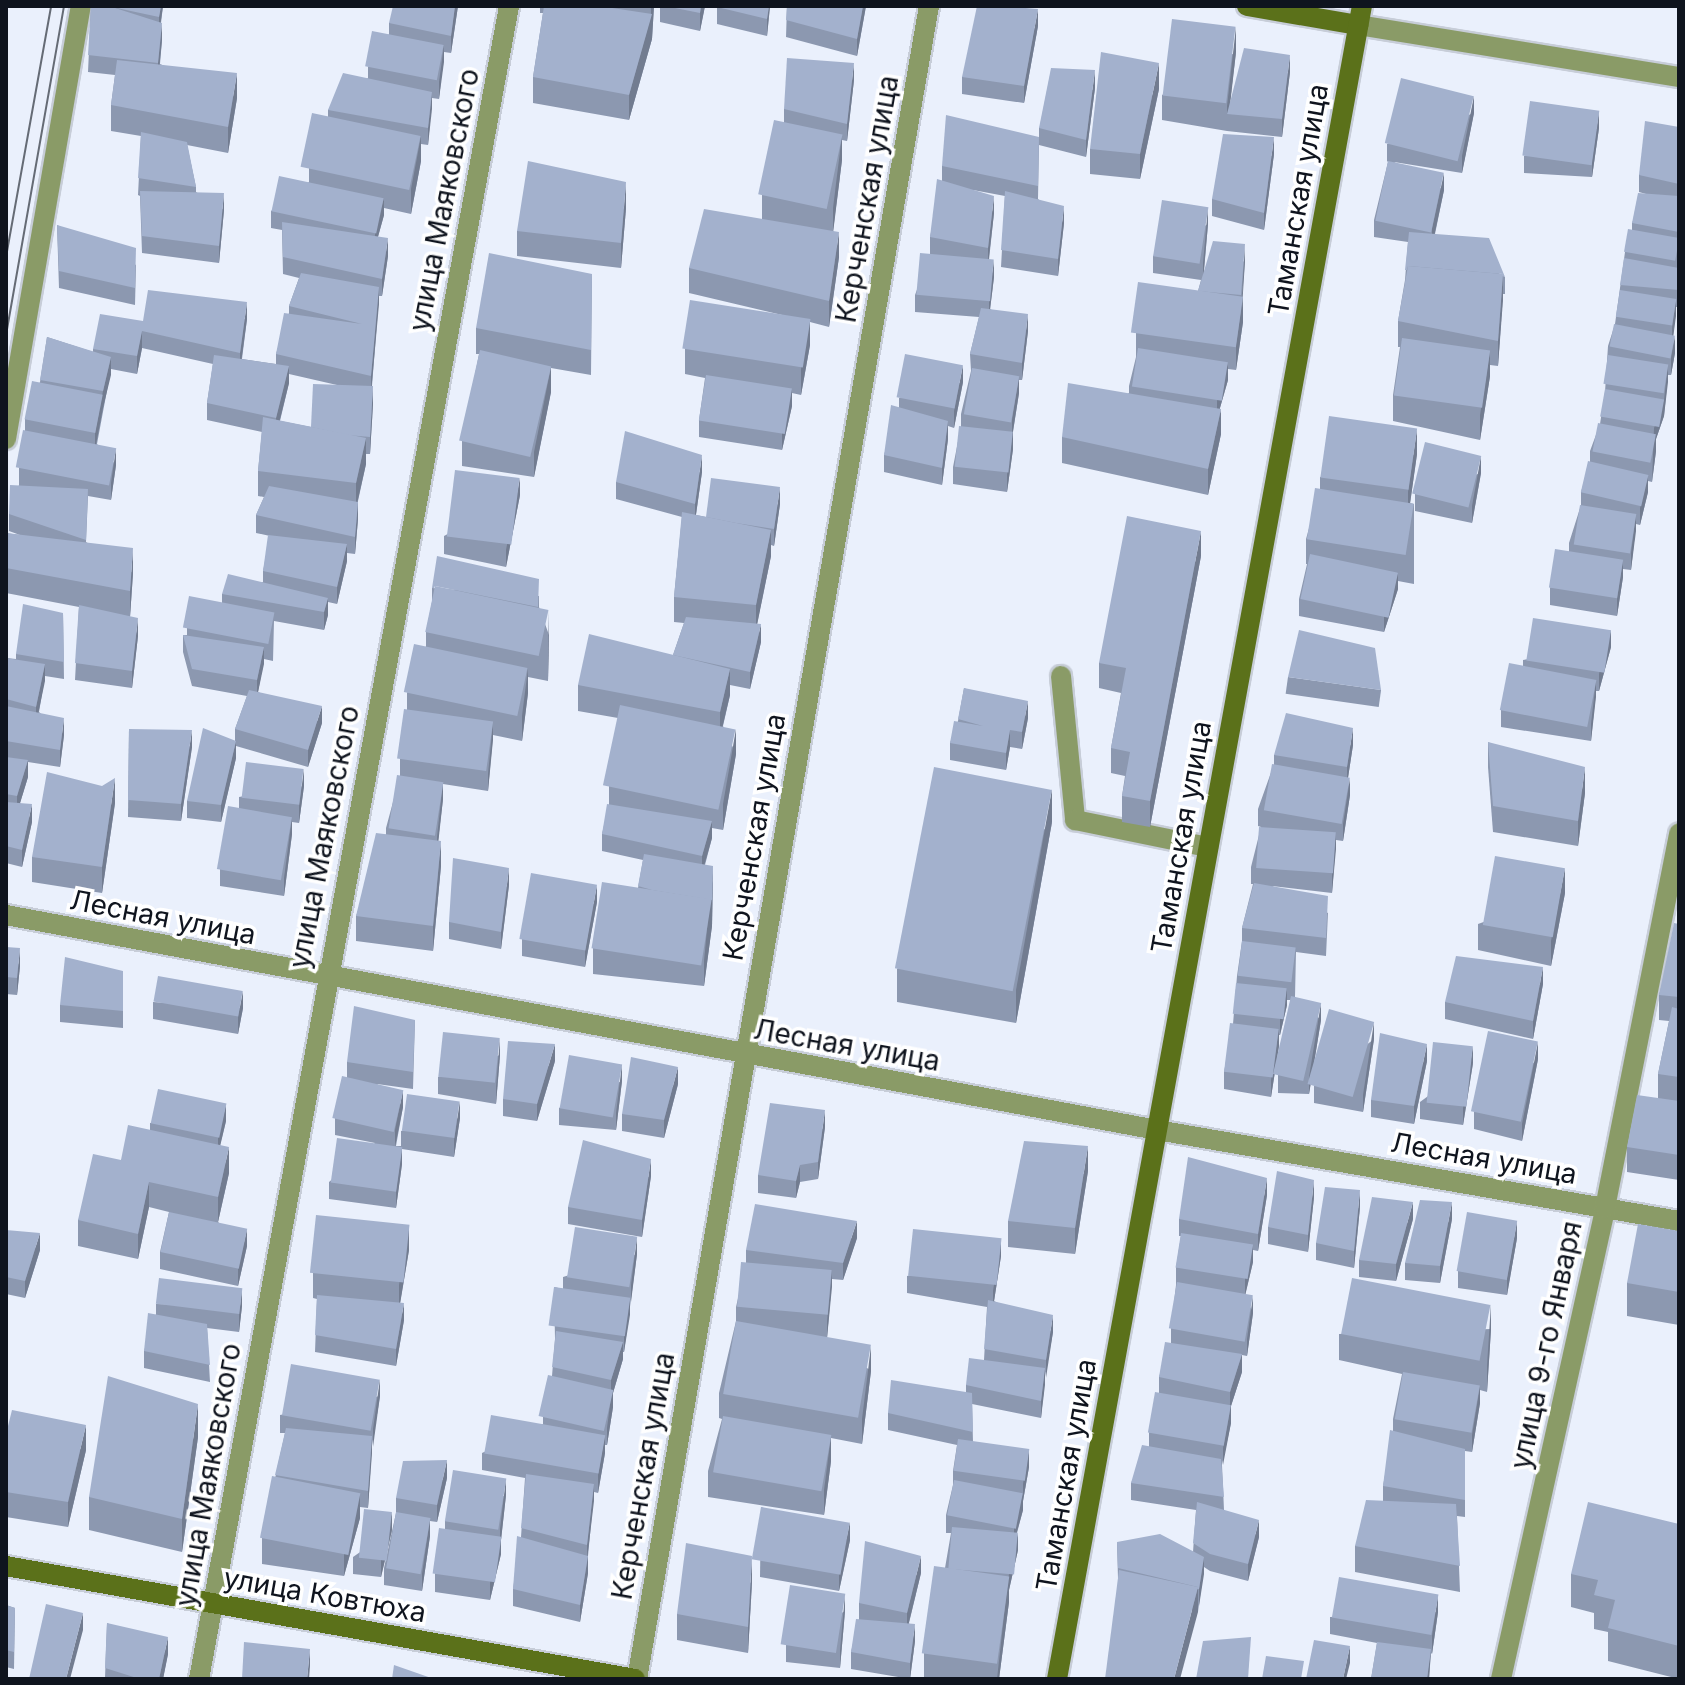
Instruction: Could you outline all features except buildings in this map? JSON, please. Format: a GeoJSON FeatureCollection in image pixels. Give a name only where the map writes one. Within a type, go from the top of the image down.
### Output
{"type":"FeatureCollection","features":[{"type":"Feature","properties":{"kind":"street"},"geometry":{"type":"LineString","coordinates":[[6,439],[81,6]]}},
{"type":"Feature","properties":{"kind":"street","name":"улица Маяковского"},"geometry":{"type":"LineString","coordinates":[[199,1679],[326,977],[509,6]]}},
{"type":"Feature","properties":{"kind":"street","name":"Керченская улица"},"geometry":{"type":"LineString","coordinates":[[636,1679],[929,6]]}},
{"type":"Feature","properties":{"kind":"street"},"geometry":{"type":"LineString","coordinates":[[1247,6],[1360,15],[1679,77]]}},
{"type":"Feature","properties":{"kind":"street","name":"Таманская улица"},"geometry":{"type":"LineString","coordinates":[[1057,1679],[1360,15]]}},
{"type":"Feature","properties":{"kind":"street"},"geometry":{"type":"LineString","coordinates":[[1061,676],[1075,820],[1208,847]]}},
{"type":"Feature","properties":{"kind":"street","name":"улица 9-го Января"},"geometry":{"type":"LineString","coordinates":[[1501,1679],[1605,1208],[1679,833]]}},
{"type":"Feature","properties":{"kind":"street","name":"Лесная улица"},"geometry":{"type":"LineString","coordinates":[[6,915],[744,1055],[1679,1221]]}},
{"type":"Feature","properties":{"kind":"street","name":"улица Ковтюха"},"geometry":{"type":"LineString","coordinates":[[6,1566],[636,1679]]}},
{"type":"Feature","properties":{"kind":"tram line"},"geometry":{"type":"LineString","coordinates":[[6,257],[51,6]]}},
{"type":"Feature","properties":{"kind":"tram line"},"geometry":{"type":"LineString","coordinates":[[6,335],[64,6]]}}]}
